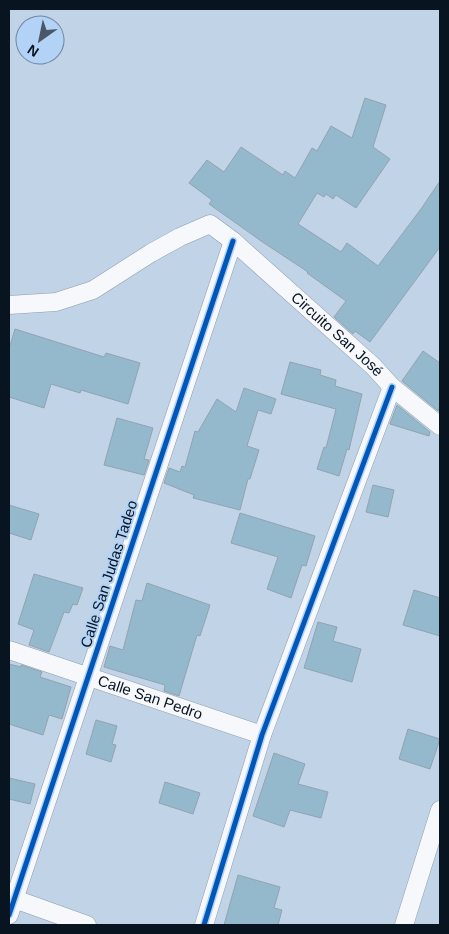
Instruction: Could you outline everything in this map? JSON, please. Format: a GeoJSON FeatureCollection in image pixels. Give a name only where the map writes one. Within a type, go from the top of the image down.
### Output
{"type":"FeatureCollection","features":[{"type":"Feature","properties":{"kind":"street","name":"Circuito San José"},"geometry":{"type":"LineString","coordinates":[[9,305],[56,302],[93,290],[150,253],[210,224],[233,241],[373,366],[392,387],[440,426]]}},
{"type":"Feature","properties":{"kind":"street","name":"Calle San Judas Tadeo"},"geometry":{"type":"LineString","coordinates":[[11,904],[233,241]]}},
{"type":"Feature","properties":{"kind":"street"},"geometry":{"type":"LineString","coordinates":[[204,925],[262,735],[392,387]]}},
{"type":"Feature","properties":{"kind":"street","name":"Calle San Pedro"},"geometry":{"type":"LineString","coordinates":[[9,650],[262,735]]}},
{"type":"Feature","properties":{"kind":"street"},"geometry":{"type":"LineString","coordinates":[[404,925],[440,810]]}},
{"type":"Feature","properties":{"kind":"street"},"geometry":{"type":"LineString","coordinates":[[11,904],[87,925]]}},
{"type":"Feature","properties":{"kind":"building"},"geometry":{"type":"Polygon","coordinates":[[[365,98],[386,105],[373,147],[390,159],[356,208],[336,195],[333,199],[326,194],[324,197],[317,193],[298,224],[341,252],[347,243],[378,266],[440,181],[440,247],[370,342],[355,331],[353,334],[334,317],[346,301],[308,272],[209,204],[212,200],[189,183],[207,160],[224,172],[241,147],[283,175],[285,171],[295,178],[312,148],[317,151],[331,126],[352,138],[365,98]]]}},
{"type":"Feature","properties":{"kind":"building"},"geometry":{"type":"Polygon","coordinates":[[[15,329],[104,357],[106,353],[140,363],[128,404],[81,390],[80,393],[51,384],[44,408],[9,397],[9,349],[15,329]]]}},
{"type":"Feature","properties":{"kind":"building"},"geometry":{"type":"Polygon","coordinates":[[[423,351],[440,363],[440,406],[438,411],[402,381],[423,351]]]}},
{"type":"Feature","properties":{"kind":"building"},"geometry":{"type":"Polygon","coordinates":[[[290,362],[321,370],[320,375],[336,380],[335,386],[362,394],[349,450],[347,449],[339,476],[317,469],[324,447],[326,448],[336,409],[281,394],[290,362]]]}},
{"type":"Feature","properties":{"kind":"building"},"geometry":{"type":"Polygon","coordinates":[[[244,388],[276,399],[271,414],[258,410],[247,446],[259,450],[250,479],[248,479],[240,510],[193,498],[194,495],[164,483],[169,468],[180,472],[182,466],[185,467],[195,431],[198,432],[217,399],[236,412],[244,388]]]}},
{"type":"Feature","properties":{"kind":"building"},"geometry":{"type":"Polygon","coordinates":[[[397,405],[430,432],[429,436],[390,424],[397,405]]]}},
{"type":"Feature","properties":{"kind":"building"},"geometry":{"type":"Polygon","coordinates":[[[117,418],[153,428],[144,459],[149,460],[144,475],[104,465],[117,418]]]}},
{"type":"Feature","properties":{"kind":"building"},"geometry":{"type":"Polygon","coordinates":[[[373,485],[394,490],[388,517],[366,512],[373,485]]]}},
{"type":"Feature","properties":{"kind":"building"},"geometry":{"type":"Polygon","coordinates":[[[9,505],[39,514],[31,540],[9,533],[9,505]]]}},
{"type":"Feature","properties":{"kind":"building"},"geometry":{"type":"Polygon","coordinates":[[[240,513],[315,536],[306,566],[302,565],[291,598],[267,589],[278,557],[231,543],[240,513]]]}},
{"type":"Feature","properties":{"kind":"building"},"geometry":{"type":"Polygon","coordinates":[[[34,574],[83,588],[77,605],[73,604],[69,613],[64,612],[49,652],[29,645],[34,630],[18,624],[34,574]]]}},
{"type":"Feature","properties":{"kind":"building"},"geometry":{"type":"Polygon","coordinates":[[[147,583],[210,605],[200,636],[197,635],[179,696],[164,691],[165,685],[104,667],[110,646],[123,650],[136,600],[142,601],[147,583]]]}},
{"type":"Feature","properties":{"kind":"building"},"geometry":{"type":"Polygon","coordinates":[[[414,590],[440,598],[440,636],[403,625],[414,590]]]}},
{"type":"Feature","properties":{"kind":"building"},"geometry":{"type":"Polygon","coordinates":[[[318,622],[337,627],[333,641],[361,649],[352,682],[304,668],[318,622]]]}},
{"type":"Feature","properties":{"kind":"building"},"geometry":{"type":"Polygon","coordinates":[[[9,664],[21,667],[21,665],[42,672],[40,677],[71,687],[62,719],[49,715],[43,735],[9,724],[9,664]]]}},
{"type":"Feature","properties":{"kind":"building"},"geometry":{"type":"Polygon","coordinates":[[[96,720],[117,726],[112,744],[116,745],[111,762],[86,754],[96,720]]]}},
{"type":"Feature","properties":{"kind":"building"},"geometry":{"type":"Polygon","coordinates":[[[408,729],[440,739],[430,769],[399,759],[408,729]]]}},
{"type":"Feature","properties":{"kind":"building"},"geometry":{"type":"Polygon","coordinates":[[[274,753],[305,764],[298,784],[328,792],[321,818],[290,810],[284,827],[253,816],[274,753]]]}},
{"type":"Feature","properties":{"kind":"building"},"geometry":{"type":"Polygon","coordinates":[[[9,778],[35,784],[30,804],[9,799],[9,778]]]}},
{"type":"Feature","properties":{"kind":"building"},"geometry":{"type":"Polygon","coordinates":[[[165,782],[200,793],[193,814],[159,803],[165,782]]]}},
{"type":"Feature","properties":{"kind":"building"},"geometry":{"type":"Polygon","coordinates":[[[238,875],[280,887],[274,908],[282,910],[278,925],[224,925],[238,875]]]}},
{"type":"Feature","properties":{"kind":"cycle path"},"geometry":{"type":"LineString","coordinates":[[9,915],[233,241]]}},
{"type":"Feature","properties":{"kind":"cycle path"},"geometry":{"type":"LineString","coordinates":[[204,925],[262,735],[392,387]]}}]}
